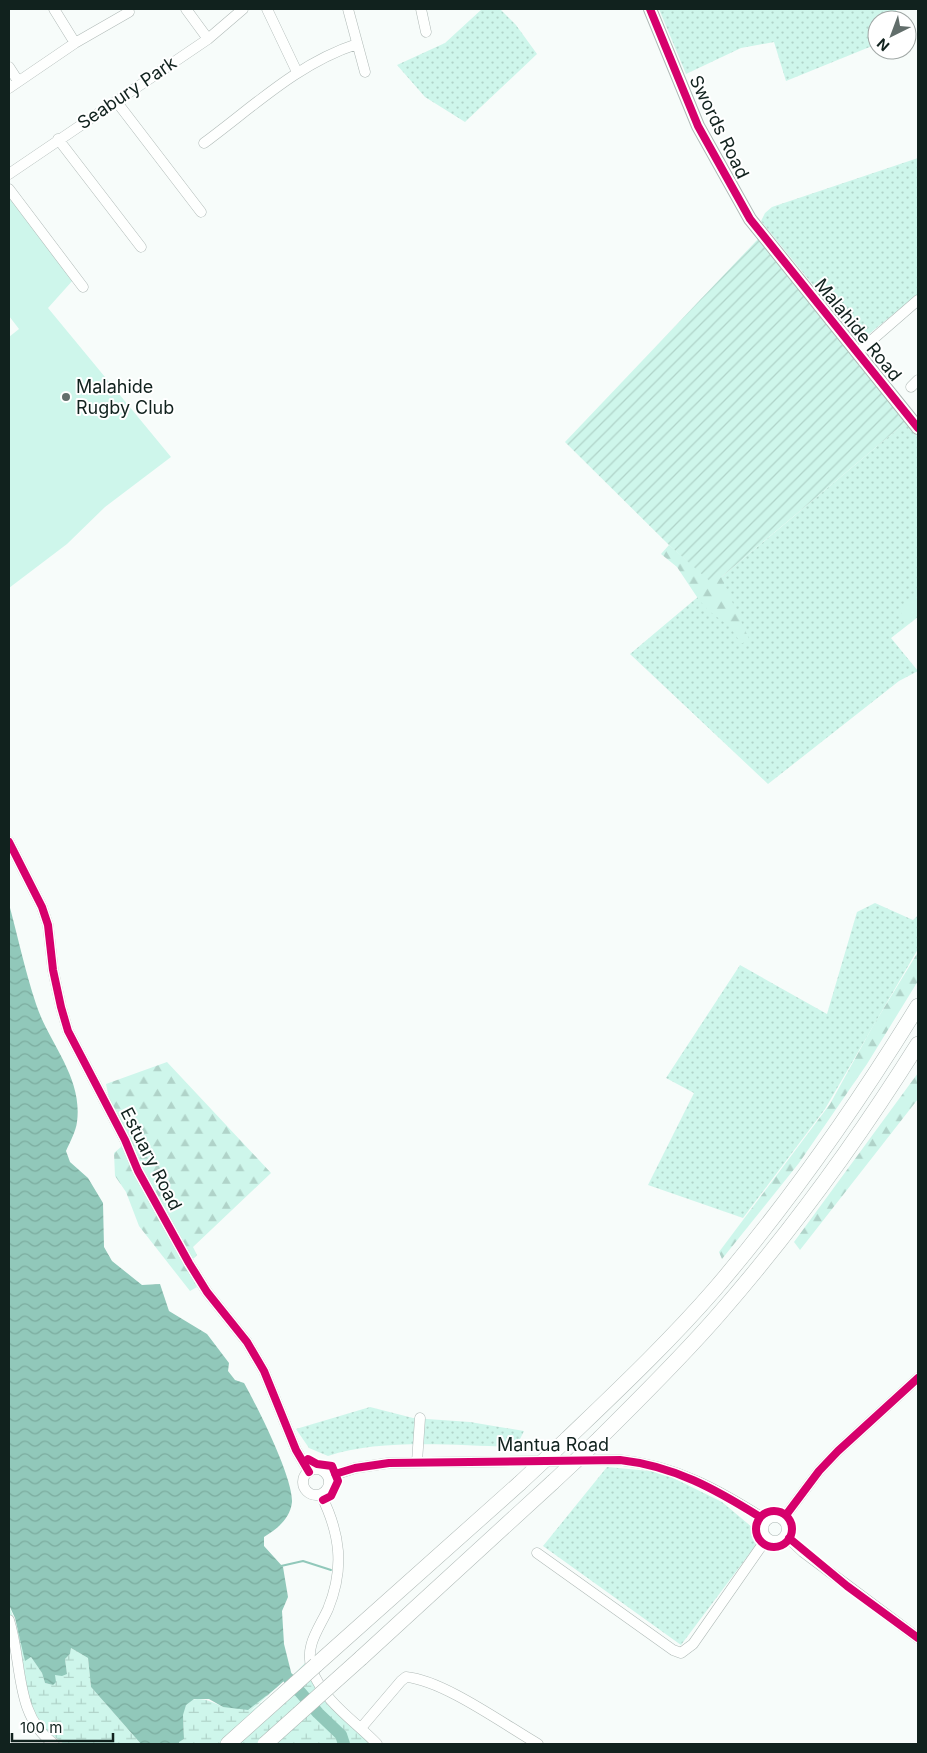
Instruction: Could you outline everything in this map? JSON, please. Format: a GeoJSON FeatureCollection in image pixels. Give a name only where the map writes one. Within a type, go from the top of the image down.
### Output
{"type":"FeatureCollection","features":[{"type":"Feature","properties":{"kind":"highway"},"geometry":{"type":"LineString","coordinates":[[228,1744],[520,1483],[666,1342],[714,1289],[762,1231],[859,1101],[918,1006]]}},
{"type":"Feature","properties":{"kind":"highway"},"geometry":{"type":"LineString","coordinates":[[265,1744],[599,1440],[720,1314],[795,1222],[873,1113],[918,1044]]}},
{"type":"Feature","properties":{"kind":"main road","name":"Swords Road"},"geometry":{"type":"LineString","coordinates":[[650,9],[684,94],[713,156],[750,219],[774,250]]}},
{"type":"Feature","properties":{"kind":"main road","name":"Malahide Road"},"geometry":{"type":"LineString","coordinates":[[774,250],[918,428]]}},
{"type":"Feature","properties":{"kind":"street"},"geometry":{"type":"LineString","coordinates":[[54,9],[75,43]]}},
{"type":"Feature","properties":{"kind":"street"},"geometry":{"type":"LineString","coordinates":[[186,9],[208,39]]}},
{"type":"Feature","properties":{"kind":"street","name":"Seabury Park"},"geometry":{"type":"LineString","coordinates":[[9,174],[208,39],[243,9]]}},
{"type":"Feature","properties":{"kind":"street"},"geometry":{"type":"LineString","coordinates":[[267,9],[297,72]]}},
{"type":"Feature","properties":{"kind":"street"},"geometry":{"type":"LineString","coordinates":[[348,9],[365,72]]}},
{"type":"Feature","properties":{"kind":"street"},"geometry":{"type":"LineString","coordinates":[[421,9],[426,32]]}},
{"type":"Feature","properties":{"kind":"street"},"geometry":{"type":"LineString","coordinates":[[9,88],[75,43],[129,12]]}},
{"type":"Feature","properties":{"kind":"street"},"geometry":{"type":"LineString","coordinates":[[204,143],[297,72],[335,51],[357,44]]}},
{"type":"Feature","properties":{"kind":"street"},"geometry":{"type":"LineString","coordinates":[[9,67],[18,82]]}},
{"type":"Feature","properties":{"kind":"street"},"geometry":{"type":"LineString","coordinates":[[116,101],[201,212]]}},
{"type":"Feature","properties":{"kind":"street"},"geometry":{"type":"LineString","coordinates":[[58,139],[141,247]]}},
{"type":"Feature","properties":{"kind":"street"},"geometry":{"type":"LineString","coordinates":[[9,189],[83,287]]}},
{"type":"Feature","properties":{"kind":"street"},"geometry":{"type":"LineString","coordinates":[[857,352],[918,300]]}},
{"type":"Feature","properties":{"kind":"street","name":"Estuary Road"},"geometry":{"type":"LineString","coordinates":[[9,842],[42,907],[48,925],[57,990],[68,1031],[125,1140],[138,1171],[189,1263],[207,1292],[247,1342],[264,1371],[296,1450],[309,1472]]}},
{"type":"Feature","properties":{"kind":"street"},"geometry":{"type":"LineString","coordinates":[[783,1519],[832,1457],[918,1378]]}},
{"type":"Feature","properties":{"kind":"street"},"geometry":{"type":"LineString","coordinates":[[418,1462],[420,1418]]}},
{"type":"Feature","properties":{"kind":"street","name":"Mantua Road"},"geometry":{"type":"LineString","coordinates":[[328,1477],[355,1468],[389,1463],[620,1460],[647,1463],[706,1484],[766,1520]]}},
{"type":"Feature","properties":{"kind":"street"},"geometry":{"type":"LineString","coordinates":[[322,1471],[328,1477],[329,1485],[321,1495],[312,1495],[304,1486],[304,1478],[309,1472],[322,1471]]}},
{"type":"Feature","properties":{"kind":"street"},"geometry":{"type":"LineString","coordinates":[[321,1495],[332,1518],[338,1537],[338,1574],[328,1609],[312,1639],[312,1668],[335,1704],[377,1744]]}},
{"type":"Feature","properties":{"kind":"street"},"geometry":{"type":"LineString","coordinates":[[773,1516],[783,1519],[787,1528],[785,1535],[777,1541],[767,1538],[762,1529],[766,1520],[773,1516]]}},
{"type":"Feature","properties":{"kind":"street"},"geometry":{"type":"LineString","coordinates":[[785,1535],[825,1569],[918,1638]]}},
{"type":"Feature","properties":{"kind":"street"},"geometry":{"type":"LineString","coordinates":[[537,1553],[673,1650],[681,1653],[693,1644],[767,1538]]}},
{"type":"Feature","properties":{"kind":"street"},"geometry":{"type":"LineString","coordinates":[[9,1620],[15,1642],[22,1690],[29,1715],[36,1728],[54,1744]]}},
{"type":"Feature","properties":{"kind":"street"},"geometry":{"type":"LineString","coordinates":[[361,1728],[406,1677],[417,1678],[472,1704],[538,1744]]}},
{"type":"Feature","properties":{"kind":"green space"},"geometry":{"type":"Polygon","coordinates":[[[482,9],[500,9],[516,25],[537,54],[465,122],[425,97],[397,65],[445,43],[482,9]]]}},
{"type":"Feature","properties":{"kind":"green space"},"geometry":{"type":"Polygon","coordinates":[[[659,9],[896,10],[867,10],[867,48],[786,81],[774,42],[741,48],[686,74],[659,9]]]}},
{"type":"Feature","properties":{"kind":"green space"},"geometry":{"type":"Polygon","coordinates":[[[918,158],[918,294],[869,334],[856,338],[761,221],[765,213],[772,207],[918,158]]]}},
{"type":"Feature","properties":{"kind":"green space","name":"Malahide Rugby Club"},"geometry":{"type":"Polygon","coordinates":[[[9,193],[74,279],[48,308],[171,457],[105,507],[67,544],[9,588],[9,337],[19,329],[9,316],[9,193]]]}},
{"type":"Feature","properties":{"kind":"green space"},"geometry":{"type":"Polygon","coordinates":[[[758,239],[906,422],[713,584],[669,545],[565,442],[758,239]]]}},
{"type":"Feature","properties":{"kind":"green space"},"geometry":{"type":"Polygon","coordinates":[[[906,422],[918,437],[918,617],[891,638],[918,671],[899,681],[768,784],[630,654],[906,422]]]}},
{"type":"Feature","properties":{"kind":"green space"},"geometry":{"type":"Polygon","coordinates":[[[669,545],[696,568],[721,577],[749,639],[741,643],[729,626],[709,611],[699,600],[677,567],[661,554],[669,545]]]}},
{"type":"Feature","properties":{"kind":"green space"},"geometry":{"type":"Polygon","coordinates":[[[918,595],[918,615],[908,622],[899,610],[918,595]]]}},
{"type":"Feature","properties":{"kind":"green space"},"geometry":{"type":"Polygon","coordinates":[[[875,903],[913,920],[918,915],[918,949],[825,1109],[743,1218],[648,1185],[694,1093],[666,1078],[740,965],[827,1014],[857,912],[875,903]]]}},
{"type":"Feature","properties":{"kind":"green space"},"geometry":{"type":"Polygon","coordinates":[[[918,952],[918,981],[867,1064],[799,1163],[722,1259],[719,1252],[830,1104],[873,1026],[918,952]]]}},
{"type":"Feature","properties":{"kind":"green space"},"geometry":{"type":"Polygon","coordinates":[[[167,1062],[271,1173],[193,1247],[197,1255],[187,1265],[197,1287],[190,1291],[139,1226],[126,1192],[115,1176],[114,1153],[129,1140],[109,1099],[106,1084],[167,1062]]]}},
{"type":"Feature","properties":{"kind":"green space"},"geometry":{"type":"Polygon","coordinates":[[[918,1073],[918,1099],[800,1250],[794,1242],[918,1073]]]}},
{"type":"Feature","properties":{"kind":"green space"},"geometry":{"type":"Polygon","coordinates":[[[370,1407],[413,1418],[470,1422],[524,1431],[516,1447],[396,1445],[349,1450],[328,1456],[309,1448],[296,1429],[370,1407]]]}},
{"type":"Feature","properties":{"kind":"green space"},"geometry":{"type":"Polygon","coordinates":[[[607,1467],[661,1472],[722,1502],[753,1528],[759,1541],[681,1645],[543,1546],[607,1467]]]}},
{"type":"Feature","properties":{"kind":"green space"},"geometry":{"type":"Polygon","coordinates":[[[9,1605],[28,1658],[31,1657],[42,1673],[45,1683],[53,1685],[55,1675],[67,1674],[65,1659],[70,1654],[71,1648],[88,1658],[91,1687],[141,1744],[64,1744],[36,1723],[30,1711],[9,1620],[9,1605]]]}},
{"type":"Feature","properties":{"kind":"green space"},"geometry":{"type":"Polygon","coordinates":[[[306,1662],[327,1704],[371,1744],[179,1744],[178,1742],[184,1739],[183,1715],[184,1707],[188,1702],[198,1699],[205,1700],[223,1707],[289,1679],[306,1662]]]}},
{"type":"Feature","properties":{"kind":"water"},"geometry":{"type":"Polygon","coordinates":[[[9,904],[36,1004],[64,1061],[75,1090],[77,1122],[66,1151],[70,1162],[88,1178],[103,1203],[104,1247],[112,1261],[142,1285],[160,1284],[169,1311],[207,1334],[229,1363],[228,1371],[235,1380],[244,1383],[250,1394],[281,1459],[291,1491],[292,1502],[289,1514],[278,1527],[264,1537],[264,1546],[283,1567],[288,1597],[282,1611],[284,1644],[292,1676],[248,1710],[223,1707],[209,1699],[194,1699],[186,1705],[183,1715],[184,1739],[179,1744],[141,1744],[91,1687],[88,1658],[71,1648],[70,1654],[65,1659],[67,1674],[62,1676],[55,1675],[56,1682],[53,1685],[45,1683],[42,1673],[31,1657],[25,1661],[15,1618],[9,1605],[9,904]]]}},
{"type":"Feature","properties":{"kind":"pier"},"geometry":{"type":"Polygon","coordinates":[[[294,1672],[294,1678],[248,1713],[294,1672]]]}},
{"type":"Feature","properties":{"kind":"waterway"},"geometry":{"type":"LineString","coordinates":[[281,1566],[303,1561],[331,1570]]}},
{"type":"Feature","properties":{"kind":"waterway"},"geometry":{"type":"LineString","coordinates":[[289,1679],[318,1713],[341,1735],[344,1744]]}},
{"type":"Feature","properties":{"kind":"cycle path"},"geometry":{"type":"LineString","coordinates":[[650,9],[698,126],[750,219],[918,428]]}},
{"type":"Feature","properties":{"kind":"cycle path"},"geometry":{"type":"LineString","coordinates":[[9,842],[42,907],[48,925],[53,970],[68,1031],[125,1140],[138,1171],[189,1263],[207,1292],[247,1342],[264,1371],[296,1450],[309,1472]]}},
{"type":"Feature","properties":{"kind":"cycle path"},"geometry":{"type":"LineString","coordinates":[[786,1515],[819,1471],[838,1451],[918,1378]]}},
{"type":"Feature","properties":{"kind":"cycle path"},"geometry":{"type":"LineString","coordinates":[[304,1463],[308,1459],[317,1464],[332,1466],[338,1481],[331,1496],[323,1500]]}},
{"type":"Feature","properties":{"kind":"cycle path"},"geometry":{"type":"LineString","coordinates":[[335,1474],[355,1468],[389,1463],[620,1460],[640,1463],[676,1473],[710,1488],[760,1517]]}},
{"type":"Feature","properties":{"kind":"cycle path"},"geometry":{"type":"LineString","coordinates":[[774,1511],[781,1512],[787,1516],[791,1522],[792,1529],[791,1536],[787,1542],[781,1546],[774,1547],[767,1546],[761,1542],[757,1536],[756,1529],[757,1522],[761,1516],[767,1512],[774,1511]]}},
{"type":"Feature","properties":{"kind":"cycle path"},"geometry":{"type":"LineString","coordinates":[[789,1538],[847,1586],[918,1638]]}},
{"type":"Feature","properties":{"kind":"place","name":"Malahide Rugby Club"},"geometry":{"type":"Point","coordinates":[66,397]}}]}
